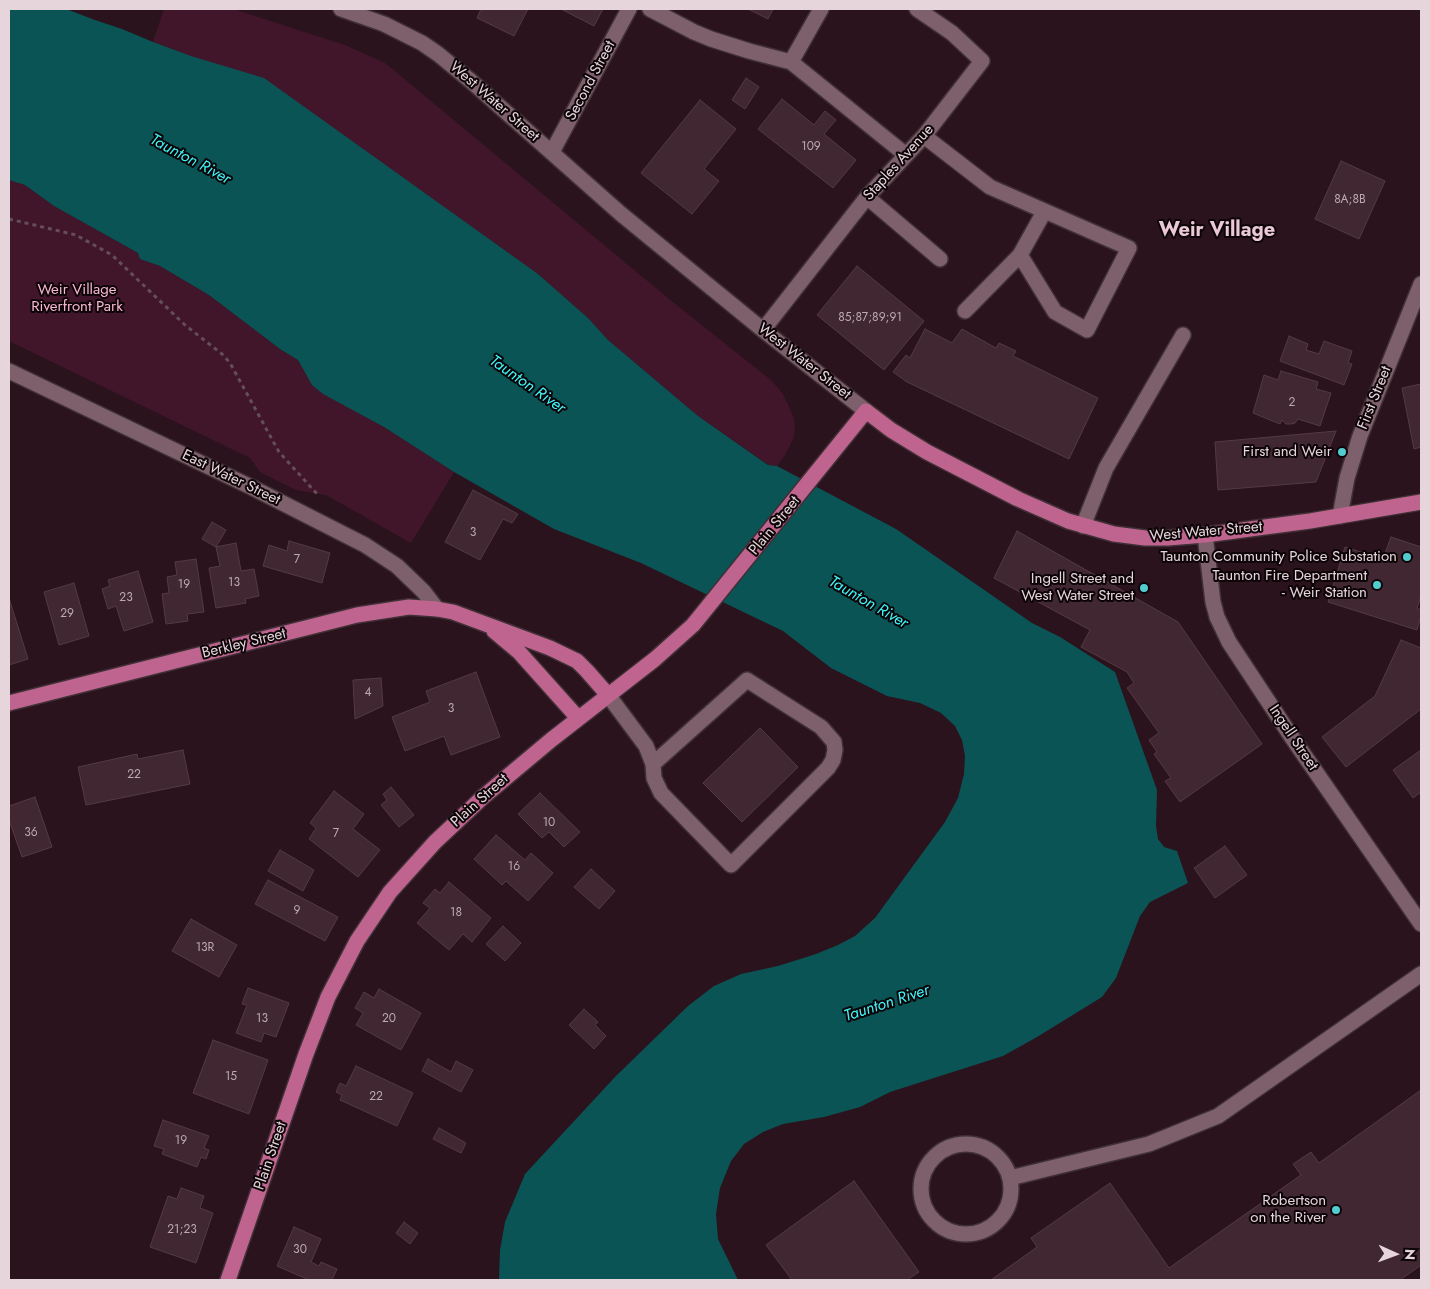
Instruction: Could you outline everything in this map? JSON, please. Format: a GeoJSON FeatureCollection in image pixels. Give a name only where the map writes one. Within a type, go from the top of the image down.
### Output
{"type":"FeatureCollection","features":[{"type":"Feature","properties":{"kind":"main road","name":"West Water Street"},"geometry":{"type":"LineString","coordinates":[[866,411],[908,440],[959,469],[1039,509],[1083,526],[1114,534],[1168,538],[1205,535],[1340,516],[1421,502]]}},
{"type":"Feature","properties":{"kind":"main road","name":"Plain Street"},"geometry":{"type":"LineString","coordinates":[[228,1280],[313,1034],[337,977],[362,933],[390,892],[435,842],[501,781],[661,654],[693,626],[866,411]]}},
{"type":"Feature","properties":{"kind":"main road","name":"Berkley Street"},"geometry":{"type":"LineString","coordinates":[[9,703],[376,611],[409,607],[437,609],[466,616],[480,622]]}},
{"type":"Feature","properties":{"kind":"main road"},"geometry":{"type":"LineString","coordinates":[[480,622],[570,657],[587,671],[608,695]]}},
{"type":"Feature","properties":{"kind":"main road"},"geometry":{"type":"LineString","coordinates":[[480,622],[507,640],[578,718]]}},
{"type":"Feature","properties":{"kind":"street","name":"West Water Street"},"geometry":{"type":"LineString","coordinates":[[341,9],[384,24],[438,54],[627,219],[866,411]]}},
{"type":"Feature","properties":{"kind":"street","name":"Second Street"},"geometry":{"type":"LineString","coordinates":[[552,152],[629,9]]}},
{"type":"Feature","properties":{"kind":"street"},"geometry":{"type":"LineString","coordinates":[[650,9],[711,39],[749,52],[791,62],[906,155]]}},
{"type":"Feature","properties":{"kind":"street"},"geometry":{"type":"LineString","coordinates":[[791,62],[821,9]]}},
{"type":"Feature","properties":{"kind":"street","name":"Staples Avenue"},"geometry":{"type":"LineString","coordinates":[[763,330],[866,197],[924,136],[982,61],[958,38],[917,9]]}},
{"type":"Feature","properties":{"kind":"street"},"geometry":{"type":"LineString","coordinates":[[924,136],[990,188],[1129,248],[1086,330],[1055,312],[1020,255]]}},
{"type":"Feature","properties":{"kind":"street"},"geometry":{"type":"LineString","coordinates":[[866,197],[940,258]]}},
{"type":"Feature","properties":{"kind":"street"},"geometry":{"type":"LineString","coordinates":[[965,312],[1020,255],[1044,212]]}},
{"type":"Feature","properties":{"kind":"street","name":"First Street"},"geometry":{"type":"LineString","coordinates":[[1340,516],[1347,478],[1366,417],[1421,284]]}},
{"type":"Feature","properties":{"kind":"street"},"geometry":{"type":"LineString","coordinates":[[1083,526],[1110,461],[1183,335]]}},
{"type":"Feature","properties":{"kind":"street","name":"East Water Street"},"geometry":{"type":"LineString","coordinates":[[9,372],[242,483],[365,545],[397,566],[424,592],[437,609]]}},
{"type":"Feature","properties":{"kind":"street","name":"Ingell Street"},"geometry":{"type":"LineString","coordinates":[[1205,535],[1213,602],[1217,617],[1229,642],[1293,739],[1421,924]]}},
{"type":"Feature","properties":{"kind":"street"},"geometry":{"type":"LineString","coordinates":[[608,695],[646,746],[653,764],[654,778],[661,793],[731,865],[828,768],[833,760],[835,750],[834,742],[821,727],[747,680],[653,764]]}},
{"type":"Feature","properties":{"kind":"street"},"geometry":{"type":"LineString","coordinates":[[1010,1178],[1149,1144],[1218,1116],[1421,974]]}},
{"type":"Feature","properties":{"kind":"street"},"geometry":{"type":"LineString","coordinates":[[955,1145],[976,1145],[995,1154],[1004,1164],[1010,1178],[1009,1206],[1002,1218],[991,1228],[978,1233],[964,1235],[950,1232],[938,1225],[928,1214],[922,1201],[921,1187],[924,1173],[931,1161],[941,1151],[955,1145]]}},
{"type":"Feature","properties":{"kind":"path"},"geometry":{"type":"LineString","coordinates":[[9,219],[76,235],[112,255],[184,326],[222,354],[230,363],[280,452],[320,498]]}},
{"type":"Feature","properties":{"kind":"green space"},"geometry":{"type":"Polygon","coordinates":[[[164,9],[233,9],[345,45],[385,63],[674,303],[772,381],[783,394],[794,418],[795,429],[793,439],[784,457],[777,466],[769,465],[698,416],[608,340],[588,318],[538,274],[352,142],[191,56],[153,42],[164,9]]]}},
{"type":"Feature","properties":{"kind":"green space","name":"Weir Village Riverfront Park"},"geometry":{"type":"Polygon","coordinates":[[[9,180],[25,185],[54,206],[138,253],[141,259],[160,266],[209,295],[280,349],[298,360],[312,385],[384,427],[454,472],[411,543],[326,495],[296,490],[260,472],[250,458],[9,341],[9,180]]]}},
{"type":"Feature","properties":{"kind":"water","name":"Taunton River"},"geometry":{"type":"Polygon","coordinates":[[[9,9],[66,9],[191,56],[264,78],[538,274],[588,318],[608,340],[698,416],[768,465],[777,466],[896,529],[1032,623],[1060,637],[1115,672],[1157,790],[1156,826],[1158,839],[1164,847],[1177,851],[1188,883],[1150,902],[1140,916],[1116,978],[1102,997],[1003,1056],[890,1092],[860,1107],[824,1117],[783,1124],[763,1132],[744,1144],[731,1161],[720,1188],[716,1214],[718,1239],[738,1280],[499,1280],[500,1250],[505,1222],[525,1174],[615,1077],[688,1006],[714,986],[741,974],[778,966],[838,945],[855,936],[875,918],[945,822],[958,798],[964,774],[965,756],[962,740],[955,726],[941,713],[920,703],[887,696],[831,668],[783,631],[641,563],[554,529],[454,472],[384,427],[323,394],[312,385],[298,360],[280,349],[209,295],[160,266],[140,259],[138,253],[54,206],[25,185],[9,180],[9,9]]]}},
{"type":"Feature","properties":{"kind":"building"},"geometry":{"type":"Polygon","coordinates":[[[481,9],[528,9],[514,36],[477,18],[481,9]]]}},
{"type":"Feature","properties":{"kind":"building"},"geometry":{"type":"Polygon","coordinates":[[[561,9],[603,9],[594,26],[561,9]]]}},
{"type":"Feature","properties":{"kind":"building"},"geometry":{"type":"Polygon","coordinates":[[[748,9],[773,9],[768,19],[748,9]]]}},
{"type":"Feature","properties":{"kind":"building"},"geometry":{"type":"Polygon","coordinates":[[[746,78],[759,87],[745,109],[732,100],[746,78]]]}},
{"type":"Feature","properties":{"kind":"building"},"geometry":{"type":"Polygon","coordinates":[[[782,99],[814,125],[825,111],[836,120],[824,134],[856,160],[833,188],[758,129],[782,99]]]}},
{"type":"Feature","properties":{"kind":"building"},"geometry":{"type":"Polygon","coordinates":[[[700,100],[736,129],[704,169],[719,181],[692,214],[641,173],[700,100]]]}},
{"type":"Feature","properties":{"kind":"building"},"geometry":{"type":"Polygon","coordinates":[[[1341,161],[1385,181],[1359,239],[1315,219],[1341,161]]]}},
{"type":"Feature","properties":{"kind":"building"},"geometry":{"type":"Polygon","coordinates":[[[857,266],[924,321],[884,370],[817,315],[857,266]]]}},
{"type":"Feature","properties":{"kind":"building"},"geometry":{"type":"Polygon","coordinates":[[[925,329],[952,343],[962,329],[996,348],[999,343],[1016,351],[1013,356],[1098,398],[1069,459],[907,382],[893,372],[906,355],[910,358],[925,329]]]}},
{"type":"Feature","properties":{"kind":"building"},"geometry":{"type":"Polygon","coordinates":[[[1289,336],[1308,344],[1306,350],[1319,354],[1324,341],[1352,351],[1348,363],[1352,364],[1344,385],[1280,361],[1289,336]]]}},
{"type":"Feature","properties":{"kind":"building"},"geometry":{"type":"Polygon","coordinates":[[[1281,371],[1318,382],[1316,389],[1331,393],[1320,426],[1298,419],[1295,423],[1291,424],[1286,424],[1282,420],[1280,424],[1253,413],[1264,375],[1278,380],[1281,371]]]}},
{"type":"Feature","properties":{"kind":"building"},"geometry":{"type":"Polygon","coordinates":[[[1421,384],[1421,447],[1414,449],[1402,388],[1421,384]]]}},
{"type":"Feature","properties":{"kind":"building"},"geometry":{"type":"Polygon","coordinates":[[[1336,431],[1316,482],[1218,490],[1215,442],[1336,431]]]}},
{"type":"Feature","properties":{"kind":"building"},"geometry":{"type":"Polygon","coordinates":[[[473,490],[518,514],[512,523],[503,519],[480,560],[445,542],[473,490]]]}},
{"type":"Feature","properties":{"kind":"building"},"geometry":{"type":"Polygon","coordinates":[[[212,522],[226,530],[216,547],[202,539],[212,522]]]}},
{"type":"Feature","properties":{"kind":"building"},"geometry":{"type":"Polygon","coordinates":[[[1017,531],[1178,622],[1262,744],[1180,802],[1165,781],[1171,778],[1154,754],[1157,752],[1149,740],[1159,733],[1127,688],[1134,683],[1127,672],[1081,647],[1090,630],[994,578],[1017,531]]]}},
{"type":"Feature","properties":{"kind":"building","name":"Taunton Fire Department - Weir Station"},"geometry":{"type":"Polygon","coordinates":[[[1391,537],[1421,547],[1421,596],[1417,608],[1421,610],[1421,616],[1417,630],[1328,602],[1345,547],[1383,559],[1391,537]]]}},
{"type":"Feature","properties":{"kind":"building"},"geometry":{"type":"Polygon","coordinates":[[[289,541],[330,553],[322,583],[263,566],[269,545],[287,551],[289,541]]]}},
{"type":"Feature","properties":{"kind":"building"},"geometry":{"type":"Polygon","coordinates":[[[236,543],[241,571],[254,569],[259,596],[245,599],[246,603],[216,608],[209,568],[220,566],[216,547],[236,543]]]}},
{"type":"Feature","properties":{"kind":"building"},"geometry":{"type":"Polygon","coordinates":[[[196,559],[204,612],[187,614],[188,621],[166,624],[162,594],[169,593],[167,577],[177,575],[175,562],[196,559]]]}},
{"type":"Feature","properties":{"kind":"building"},"geometry":{"type":"Polygon","coordinates":[[[138,571],[153,622],[124,631],[116,606],[108,609],[102,589],[110,586],[108,580],[138,571]]]}},
{"type":"Feature","properties":{"kind":"building"},"geometry":{"type":"Polygon","coordinates":[[[74,583],[89,636],[59,645],[44,592],[74,583]]]}},
{"type":"Feature","properties":{"kind":"building"},"geometry":{"type":"Polygon","coordinates":[[[9,598],[28,659],[9,665],[9,598]]]}},
{"type":"Feature","properties":{"kind":"building"},"geometry":{"type":"Polygon","coordinates":[[[1401,640],[1421,648],[1421,709],[1346,767],[1322,737],[1375,696],[1401,640]]]}},
{"type":"Feature","properties":{"kind":"building"},"geometry":{"type":"Polygon","coordinates":[[[476,672],[500,737],[451,755],[444,736],[405,751],[392,717],[430,702],[426,691],[476,672]]]}},
{"type":"Feature","properties":{"kind":"building"},"geometry":{"type":"Polygon","coordinates":[[[381,678],[383,706],[355,719],[353,680],[381,678]]]}},
{"type":"Feature","properties":{"kind":"building"},"geometry":{"type":"Polygon","coordinates":[[[760,728],[798,767],[742,822],[703,783],[760,728]]]}},
{"type":"Feature","properties":{"kind":"building"},"geometry":{"type":"Polygon","coordinates":[[[183,750],[190,784],[86,805],[78,767],[137,754],[138,759],[183,750]]]}},
{"type":"Feature","properties":{"kind":"building"},"geometry":{"type":"Polygon","coordinates":[[[1421,750],[1421,792],[1413,798],[1393,770],[1421,750]]]}},
{"type":"Feature","properties":{"kind":"building"},"geometry":{"type":"Polygon","coordinates":[[[391,787],[414,815],[399,827],[381,805],[387,800],[383,794],[391,787]]]}},
{"type":"Feature","properties":{"kind":"building"},"geometry":{"type":"Polygon","coordinates":[[[334,791],[364,814],[353,829],[380,850],[358,877],[309,839],[316,828],[310,823],[334,791]]]}},
{"type":"Feature","properties":{"kind":"building"},"geometry":{"type":"Polygon","coordinates":[[[540,793],[580,832],[564,847],[549,832],[542,838],[518,814],[540,793]]]}},
{"type":"Feature","properties":{"kind":"building"},"geometry":{"type":"Polygon","coordinates":[[[35,797],[52,847],[22,857],[9,820],[9,806],[35,797]]]}},
{"type":"Feature","properties":{"kind":"building"},"geometry":{"type":"Polygon","coordinates":[[[496,835],[525,860],[531,853],[553,873],[528,901],[506,881],[502,885],[474,859],[496,835]]]}},
{"type":"Feature","properties":{"kind":"building"},"geometry":{"type":"Polygon","coordinates":[[[1225,846],[1247,875],[1215,898],[1194,868],[1225,846]]]}},
{"type":"Feature","properties":{"kind":"building"},"geometry":{"type":"Polygon","coordinates":[[[280,850],[314,870],[303,891],[268,871],[280,850]]]}},
{"type":"Feature","properties":{"kind":"building"},"geometry":{"type":"Polygon","coordinates":[[[591,869],[615,891],[599,909],[574,887],[591,869]]]}},
{"type":"Feature","properties":{"kind":"building"},"geometry":{"type":"Polygon","coordinates":[[[268,880],[338,917],[325,941],[255,904],[268,880]]]}},
{"type":"Feature","properties":{"kind":"building"},"geometry":{"type":"Polygon","coordinates":[[[449,882],[491,918],[472,942],[463,934],[449,950],[417,923],[430,908],[423,903],[435,889],[440,893],[449,882]]]}},
{"type":"Feature","properties":{"kind":"building"},"geometry":{"type":"Polygon","coordinates":[[[191,919],[237,945],[219,977],[172,951],[191,919]]]}},
{"type":"Feature","properties":{"kind":"building"},"geometry":{"type":"Polygon","coordinates":[[[503,926],[521,943],[505,961],[486,944],[503,926]]]}},
{"type":"Feature","properties":{"kind":"building"},"geometry":{"type":"Polygon","coordinates":[[[248,988],[289,1003],[276,1037],[264,1033],[261,1042],[236,1033],[247,1005],[242,1004],[248,988]]]}},
{"type":"Feature","properties":{"kind":"building"},"geometry":{"type":"Polygon","coordinates":[[[379,989],[421,1013],[401,1050],[356,1025],[363,1013],[355,1008],[364,992],[374,998],[379,989]]]}},
{"type":"Feature","properties":{"kind":"building"},"geometry":{"type":"Polygon","coordinates":[[[584,1009],[598,1022],[595,1025],[606,1036],[594,1049],[569,1025],[584,1009]]]}},
{"type":"Feature","properties":{"kind":"building"},"geometry":{"type":"Polygon","coordinates":[[[213,1040],[268,1060],[249,1114],[193,1093],[213,1040]]]}},
{"type":"Feature","properties":{"kind":"building"},"geometry":{"type":"Polygon","coordinates":[[[428,1059],[451,1072],[456,1061],[473,1070],[461,1092],[422,1071],[428,1059]]]}},
{"type":"Feature","properties":{"kind":"building"},"geometry":{"type":"Polygon","coordinates":[[[356,1066],[413,1093],[397,1126],[340,1100],[342,1095],[336,1092],[340,1083],[346,1086],[356,1066]]]}},
{"type":"Feature","properties":{"kind":"building","name":"Robertson on the River"},"geometry":{"type":"Polygon","coordinates":[[[1421,1090],[1421,1265],[1400,1280],[991,1280],[1037,1247],[1031,1238],[1110,1183],[1169,1268],[1301,1175],[1293,1164],[1311,1152],[1319,1163],[1421,1090]]]}},
{"type":"Feature","properties":{"kind":"building"},"geometry":{"type":"Polygon","coordinates":[[[163,1120],[209,1136],[204,1148],[209,1150],[206,1159],[201,1157],[197,1167],[162,1154],[164,1149],[154,1146],[163,1120]]]}},
{"type":"Feature","properties":{"kind":"building"},"geometry":{"type":"Polygon","coordinates":[[[439,1128],[466,1143],[461,1153],[433,1139],[439,1128]]]}},
{"type":"Feature","properties":{"kind":"building"},"geometry":{"type":"Polygon","coordinates":[[[854,1181],[919,1272],[907,1280],[792,1280],[766,1245],[854,1181]]]}},
{"type":"Feature","properties":{"kind":"building"},"geometry":{"type":"Polygon","coordinates":[[[181,1188],[204,1196],[200,1208],[213,1213],[196,1263],[150,1247],[168,1196],[177,1199],[181,1188]]]}},
{"type":"Feature","properties":{"kind":"building"},"geometry":{"type":"Polygon","coordinates":[[[404,1222],[418,1233],[410,1244],[396,1233],[404,1222]]]}},
{"type":"Feature","properties":{"kind":"building"},"geometry":{"type":"Polygon","coordinates":[[[294,1227],[321,1239],[311,1262],[319,1266],[321,1262],[337,1269],[332,1280],[309,1280],[277,1266],[294,1227]]]}},
{"type":"Feature","properties":{"kind":"place","name":"First and Weir"},"geometry":{"type":"Point","coordinates":[1342,452]}},
{"type":"Feature","properties":{"kind":"place","name":"Taunton Community Police Substation"},"geometry":{"type":"Point","coordinates":[1407,557]}},
{"type":"Feature","properties":{"kind":"place","name":"Taunton Fire Department - Weir Station"},"geometry":{"type":"Point","coordinates":[1377,585]}},
{"type":"Feature","properties":{"kind":"place","name":"Ingell Street and West Water Street"},"geometry":{"type":"Point","coordinates":[1144,588]}},
{"type":"Feature","properties":{"kind":"place","name":"Robertson on the River"},"geometry":{"type":"Point","coordinates":[1336,1210]}},
{"type":"Feature","properties":{"kind":"district","name":"Weir Village"},"geometry":{"type":"Point","coordinates":[1217,231]}}]}
